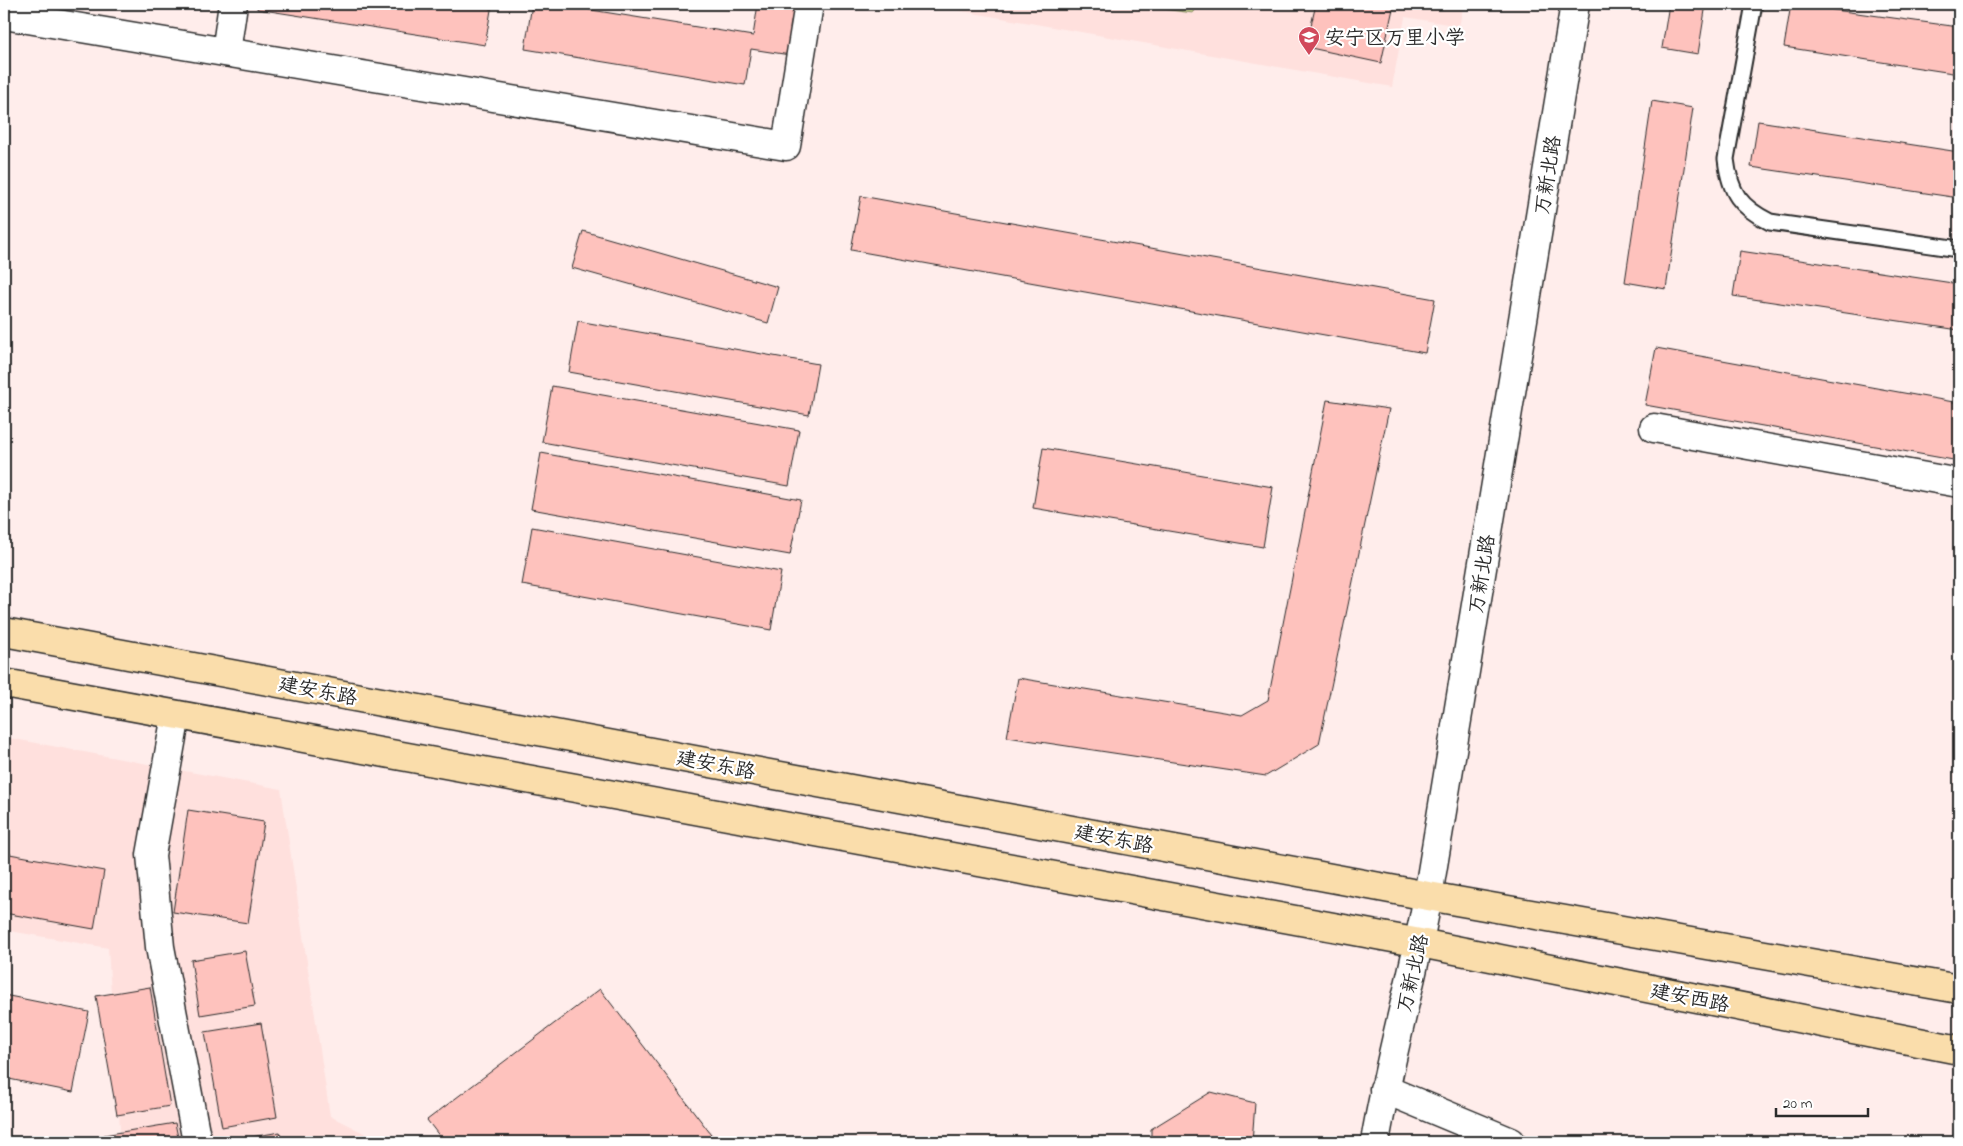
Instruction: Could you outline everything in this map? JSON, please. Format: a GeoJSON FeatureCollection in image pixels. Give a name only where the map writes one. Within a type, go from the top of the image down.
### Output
{"type":"FeatureCollection","features":[{"type":"Feature","properties":{"kind":"main road","name":"建安东路"},"geometry":{"type":"LineString","coordinates":[[4,632],[1428,896]]}},
{"type":"Feature","properties":{"kind":"main road"},"geometry":{"type":"LineString","coordinates":[[4,683],[1420,943]]}},
{"type":"Feature","properties":{"kind":"main road"},"geometry":{"type":"LineString","coordinates":[[1428,896],[1959,990]]}},
{"type":"Feature","properties":{"kind":"main road","name":"建安西路"},"geometry":{"type":"LineString","coordinates":[[1420,943],[1959,1050]]}},
{"type":"Feature","properties":{"kind":"street"},"geometry":{"type":"LineString","coordinates":[[226,52],[233,4]]}},
{"type":"Feature","properties":{"kind":"street"},"geometry":{"type":"LineString","coordinates":[[4,15],[786,146],[808,4]]}},
{"type":"Feature","properties":{"kind":"street","name":"万新北路"},"geometry":{"type":"LineString","coordinates":[[1375,1142],[1384,1089],[1420,943],[1575,4]]}},
{"type":"Feature","properties":{"kind":"street"},"geometry":{"type":"LineString","coordinates":[[1654,428],[1959,483]]}},
{"type":"Feature","properties":{"kind":"street"},"geometry":{"type":"LineString","coordinates":[[176,715],[151,855],[160,947],[197,1142]]}},
{"type":"Feature","properties":{"kind":"street"},"geometry":{"type":"LineString","coordinates":[[1384,1089],[1511,1142]]}},
{"type":"Feature","properties":{"kind":"lane"},"geometry":{"type":"LineString","coordinates":[[1754,4],[1726,159],[1728,180],[1737,198],[1752,213],[1770,222],[1959,249]]}},
{"type":"Feature","properties":{"kind":"shaded area","name":"安宁区万里小学"},"geometry":{"type":"Polygon","coordinates":[[[922,4],[1464,4],[1459,26],[1405,17],[1392,87],[922,4]]]}},
{"type":"Feature","properties":{"kind":"shaded area"},"geometry":{"type":"Polygon","coordinates":[[[4,737],[281,789],[330,1116],[382,1142],[121,1142],[108,948],[4,930],[4,737]]]}},
{"type":"Feature","properties":{"kind":"green space"},"geometry":{"type":"Polygon","coordinates":[[[1125,4],[1194,4],[1193,13],[1125,4]]]}},
{"type":"Feature","properties":{"kind":"building"},"geometry":{"type":"Polygon","coordinates":[[[258,4],[492,4],[485,45],[257,9],[258,4]]]}},
{"type":"Feature","properties":{"kind":"building"},"geometry":{"type":"Polygon","coordinates":[[[532,4],[554,4],[753,36],[758,4],[799,4],[790,55],[751,49],[745,85],[525,49],[532,4]]]}},
{"type":"Feature","properties":{"kind":"building"},"geometry":{"type":"Polygon","coordinates":[[[1316,4],[1394,4],[1381,63],[1306,47],[1316,4]]]}},
{"type":"Feature","properties":{"kind":"building"},"geometry":{"type":"Polygon","coordinates":[[[1669,4],[1706,4],[1698,54],[1662,48],[1669,4]]]}},
{"type":"Feature","properties":{"kind":"building"},"geometry":{"type":"Polygon","coordinates":[[[1791,4],[1959,27],[1959,74],[1784,47],[1791,4]]]}},
{"type":"Feature","properties":{"kind":"building"},"geometry":{"type":"Polygon","coordinates":[[[1652,101],[1693,108],[1666,289],[1625,282],[1652,101]]]}},
{"type":"Feature","properties":{"kind":"building"},"geometry":{"type":"Polygon","coordinates":[[[1758,121],[1959,152],[1959,198],[1751,167],[1758,121]]]}},
{"type":"Feature","properties":{"kind":"building"},"geometry":{"type":"Polygon","coordinates":[[[861,196],[1435,299],[1425,353],[851,250],[861,196]]]}},
{"type":"Feature","properties":{"kind":"building"},"geometry":{"type":"Polygon","coordinates":[[[583,231],[778,287],[768,323],[572,268],[583,231]]]}},
{"type":"Feature","properties":{"kind":"building"},"geometry":{"type":"Polygon","coordinates":[[[1740,251],[1959,284],[1959,330],[1733,296],[1740,251]]]}},
{"type":"Feature","properties":{"kind":"building"},"geometry":{"type":"Polygon","coordinates":[[[578,321],[818,364],[809,415],[569,372],[578,321]]]}},
{"type":"Feature","properties":{"kind":"building"},"geometry":{"type":"Polygon","coordinates":[[[1656,348],[1959,403],[1959,461],[1645,405],[1656,348]]]}},
{"type":"Feature","properties":{"kind":"building"},"geometry":{"type":"Polygon","coordinates":[[[552,386],[799,430],[789,486],[542,442],[552,386]]]}},
{"type":"Feature","properties":{"kind":"building"},"geometry":{"type":"Polygon","coordinates":[[[1327,400],[1389,409],[1319,744],[1266,776],[1007,737],[1018,678],[1242,715],[1268,700],[1327,400]]]}},
{"type":"Feature","properties":{"kind":"building"},"geometry":{"type":"Polygon","coordinates":[[[1043,448],[1273,487],[1263,547],[1033,508],[1043,448]]]}},
{"type":"Feature","properties":{"kind":"building"},"geometry":{"type":"Polygon","coordinates":[[[541,453],[801,500],[790,555],[531,509],[541,453]]]}},
{"type":"Feature","properties":{"kind":"building"},"geometry":{"type":"Polygon","coordinates":[[[532,527],[781,572],[771,630],[522,585],[532,527]]]}},
{"type":"Feature","properties":{"kind":"building"},"geometry":{"type":"Polygon","coordinates":[[[188,810],[264,822],[248,923],[173,912],[188,810]]]}},
{"type":"Feature","properties":{"kind":"building"},"geometry":{"type":"Polygon","coordinates":[[[4,853],[104,871],[94,929],[4,913],[4,853]]]}},
{"type":"Feature","properties":{"kind":"building"},"geometry":{"type":"Polygon","coordinates":[[[245,951],[255,1006],[200,1015],[191,960],[245,951]]]}},
{"type":"Feature","properties":{"kind":"building"},"geometry":{"type":"Polygon","coordinates":[[[150,987],[170,1106],[117,1115],[96,996],[150,987]]]}},
{"type":"Feature","properties":{"kind":"building"},"geometry":{"type":"Polygon","coordinates":[[[600,989],[717,1142],[444,1142],[427,1120],[600,989]]]}},
{"type":"Feature","properties":{"kind":"building"},"geometry":{"type":"Polygon","coordinates":[[[4,995],[89,1012],[73,1092],[4,1078],[4,995]]]}},
{"type":"Feature","properties":{"kind":"building"},"geometry":{"type":"Polygon","coordinates":[[[261,1023],[277,1117],[222,1127],[205,1032],[261,1023]]]}},
{"type":"Feature","properties":{"kind":"building"},"geometry":{"type":"Polygon","coordinates":[[[1211,1092],[1255,1103],[1252,1142],[1151,1142],[1151,1129],[1211,1092]]]}},
{"type":"Feature","properties":{"kind":"building"},"geometry":{"type":"Polygon","coordinates":[[[175,1123],[179,1142],[105,1142],[104,1135],[175,1123]]]}},
{"type":"Feature","properties":{"kind":"building"},"geometry":{"type":"Polygon","coordinates":[[[280,1132],[282,1142],[223,1142],[280,1132]]]}},
{"type":"Feature","properties":{"kind":"place","name":"安宁区万里小学"},"geometry":{"type":"Point","coordinates":[1309,56]}}]}
